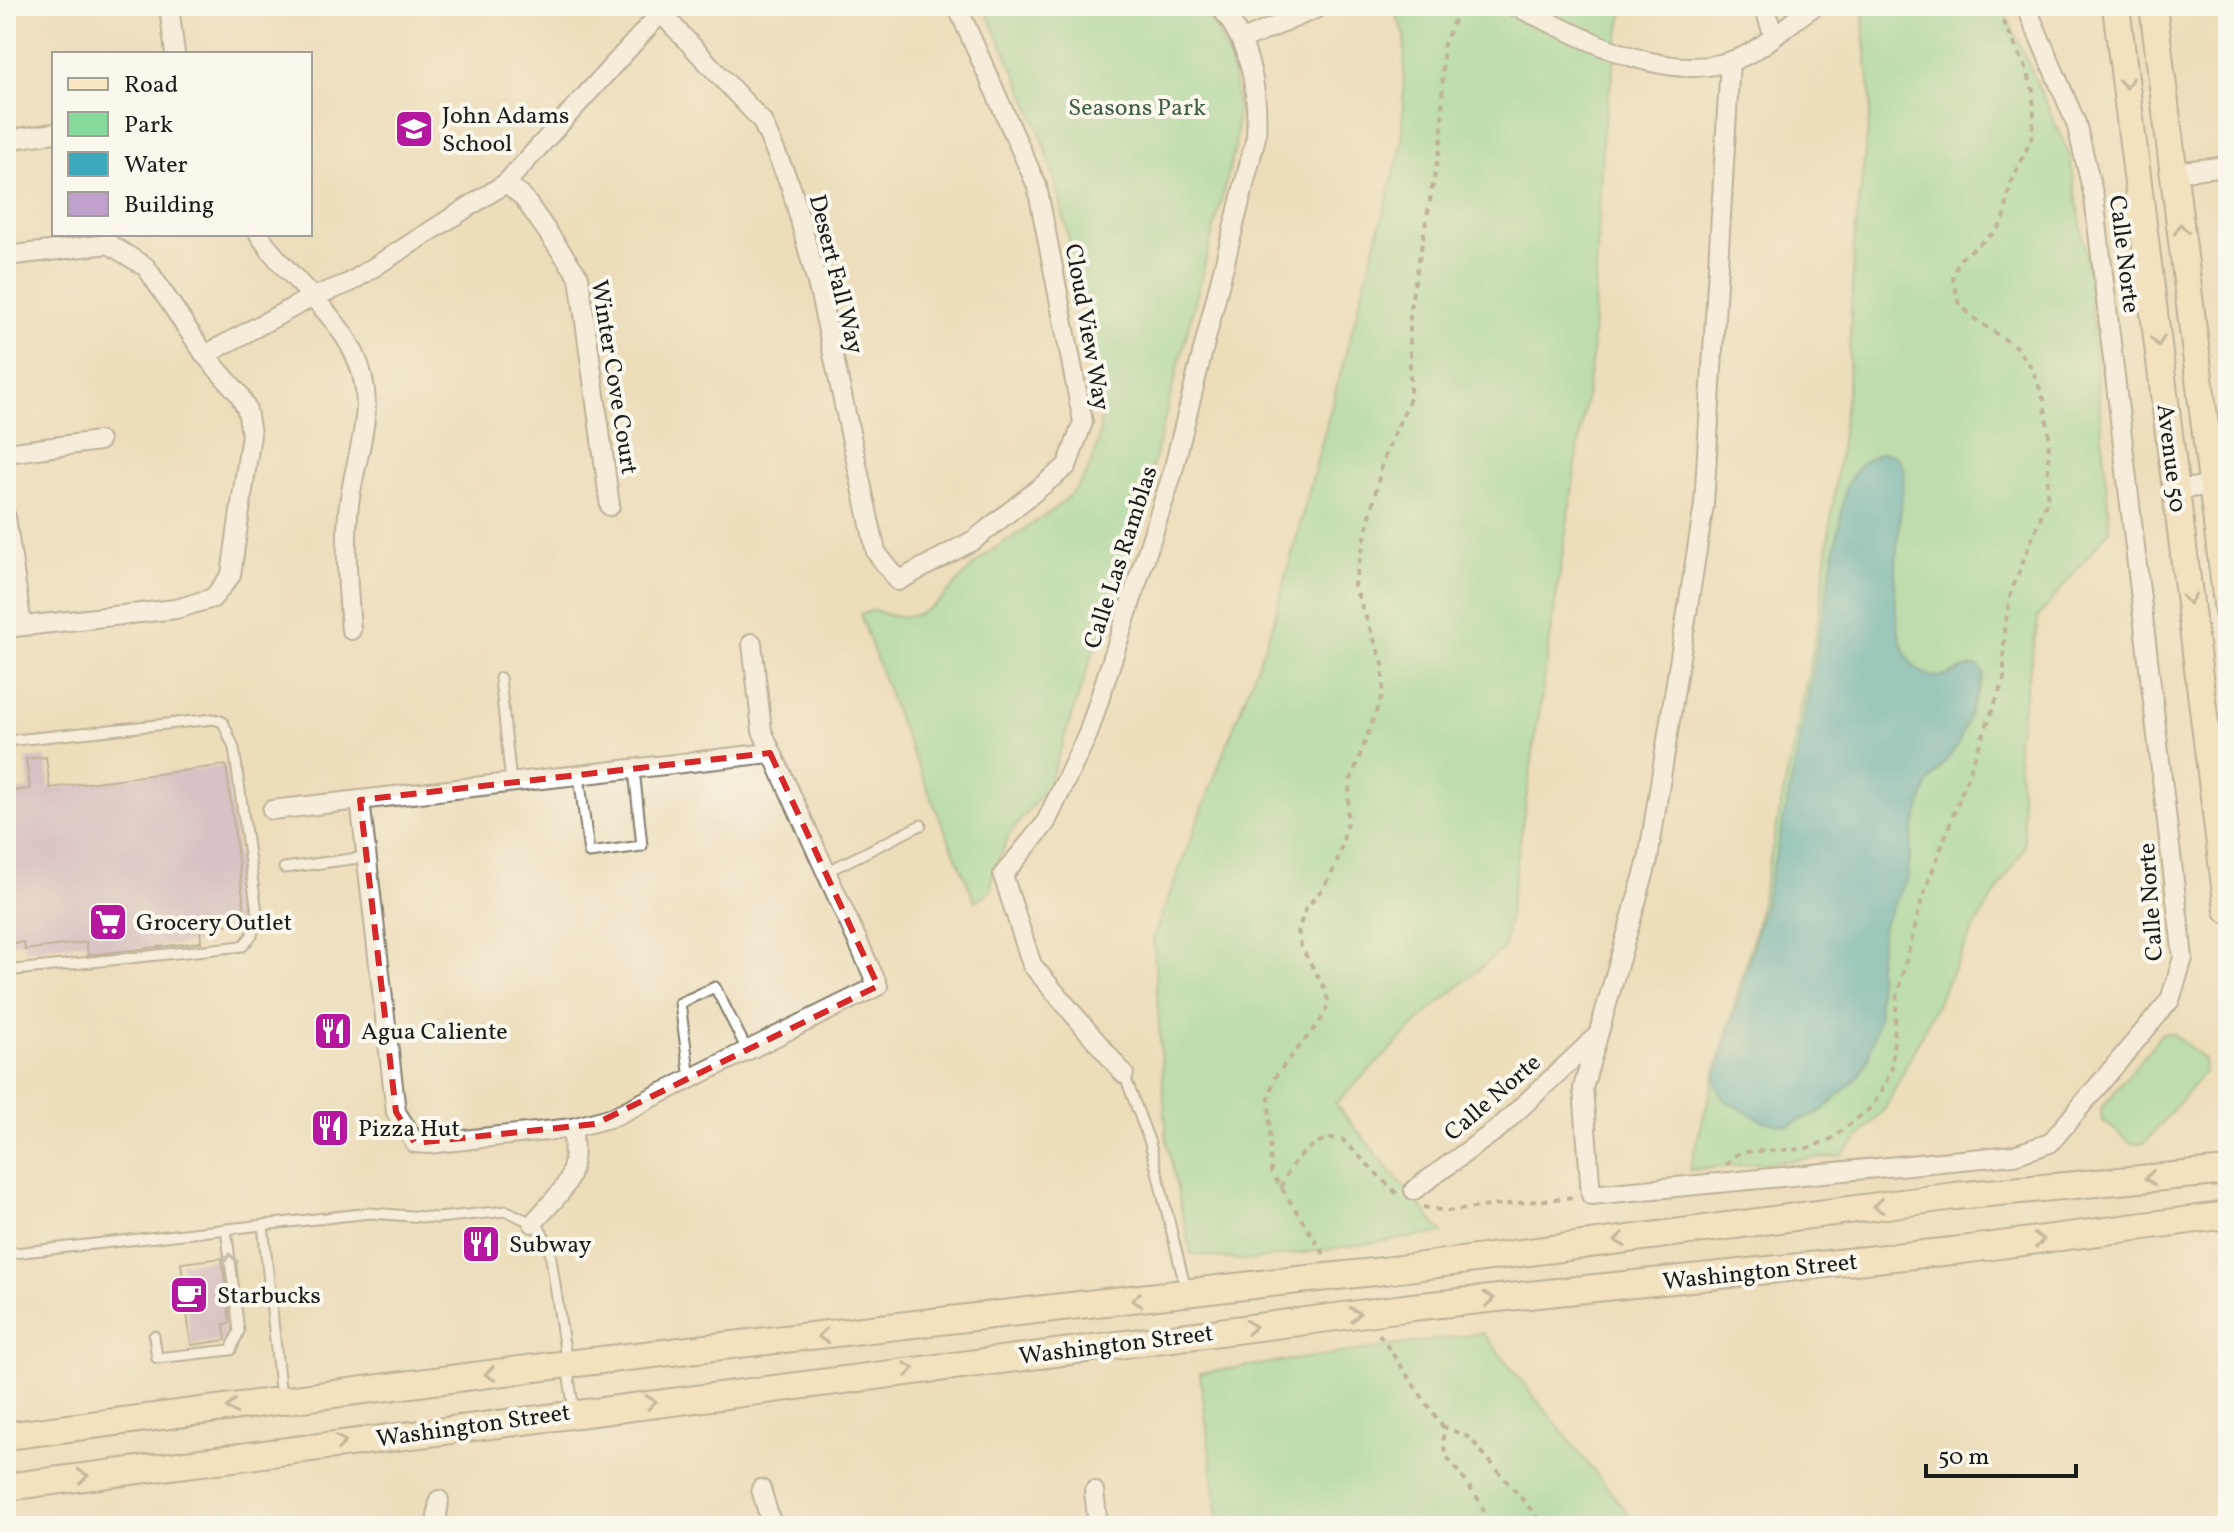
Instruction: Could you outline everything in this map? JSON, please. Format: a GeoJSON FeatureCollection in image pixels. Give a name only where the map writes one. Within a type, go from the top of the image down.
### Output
{"type":"FeatureCollection","features":[{"type":"Feature","properties":{"kind":"main road","name":"Avenue 50"},"geometry":{"type":"LineString","coordinates":[[2116,6],[2228,910]]}},
{"type":"Feature","properties":{"kind":"main road","name":"Avenue 50"},"geometry":{"type":"LineString","coordinates":[[2153,6],[2174,172],[2223,484],[2228,612]]}},
{"type":"Feature","properties":{"kind":"main road","name":"Washington Street"},"geometry":{"type":"LineString","coordinates":[[6,1436],[567,1364],[1384,1271],[1955,1196],[2228,1171]]}},
{"type":"Feature","properties":{"kind":"main road","name":"Washington Street"},"geometry":{"type":"LineString","coordinates":[[6,1487],[574,1411],[1412,1307],[1962,1250],[2228,1215]]}},
{"type":"Feature","properties":{"kind":"street"},"geometry":{"type":"LineString","coordinates":[[169,6],[175,52]]}},
{"type":"Feature","properties":{"kind":"street","name":"Cloud View Way"},"geometry":{"type":"LineString","coordinates":[[898,581],[974,540],[1067,466],[1083,422],[1037,186],[957,6]]}},
{"type":"Feature","properties":{"kind":"street","name":"Calle Las Ramblas"},"geometry":{"type":"LineString","coordinates":[[1124,1074],[1032,965],[1003,875],[1045,824],[1088,734],[1172,475],[1256,137],[1256,96],[1243,40],[1220,6]]}},
{"type":"Feature","properties":{"kind":"street"},"geometry":{"type":"LineString","coordinates":[[1243,40],[1322,6]]}},
{"type":"Feature","properties":{"kind":"street"},"geometry":{"type":"LineString","coordinates":[[1514,6],[1663,66],[1714,65],[1742,57],[1815,6]]}},
{"type":"Feature","properties":{"kind":"street"},"geometry":{"type":"LineString","coordinates":[[1764,6],[1774,37]]}},
{"type":"Feature","properties":{"kind":"street","name":"Calle Norte"},"geometry":{"type":"LineString","coordinates":[[1730,61],[1704,505],[1648,860],[1583,1088],[1591,1195],[2014,1155],[2050,1143],[2170,1000],[2183,958],[2094,197],[2076,123],[2026,6]]}},
{"type":"Feature","properties":{"kind":"street"},"geometry":{"type":"LineString","coordinates":[[205,355],[312,297],[349,283],[506,183],[664,10]]}},
{"type":"Feature","properties":{"kind":"street","name":"Desert Fall Way"},"geometry":{"type":"LineString","coordinates":[[664,10],[762,121],[791,187],[820,294],[876,552],[898,581]]}},
{"type":"Feature","properties":{"kind":"street"},"geometry":{"type":"LineString","coordinates":[[6,140],[52,133]]}},
{"type":"Feature","properties":{"kind":"street"},"geometry":{"type":"LineString","coordinates":[[2174,172],[2228,166]]}},
{"type":"Feature","properties":{"kind":"street","name":"Winter Cove Court"},"geometry":{"type":"LineString","coordinates":[[506,183],[523,197],[579,277],[610,506]]}},
{"type":"Feature","properties":{"kind":"street"},"geometry":{"type":"LineString","coordinates":[[261,236],[354,351],[366,390],[366,435],[348,510],[346,550],[351,630]]}},
{"type":"Feature","properties":{"kind":"street"},"geometry":{"type":"LineString","coordinates":[[6,256],[109,244],[146,267],[205,355],[239,394],[247,410],[251,434],[236,549],[223,589],[203,604],[14,627],[6,517]]}},
{"type":"Feature","properties":{"kind":"street"},"geometry":{"type":"LineString","coordinates":[[6,453],[99,441]]}},
{"type":"Feature","properties":{"kind":"street"},"geometry":{"type":"LineString","coordinates":[[2176,490],[2223,484]]}},
{"type":"Feature","properties":{"kind":"street"},"geometry":{"type":"LineString","coordinates":[[360,800],[396,1112],[408,1135],[415,1143],[428,1144],[572,1128],[613,1117],[878,986],[770,753],[762,731],[752,643]]}},
{"type":"Feature","properties":{"kind":"street"},"geometry":{"type":"LineString","coordinates":[[272,810],[770,753]]}},
{"type":"Feature","properties":{"kind":"street","name":"Calle Norte"},"geometry":{"type":"LineString","coordinates":[[1414,1190],[1499,1128],[1597,1036]]}},
{"type":"Feature","properties":{"kind":"street"},"geometry":{"type":"LineString","coordinates":[[533,1223],[573,1173],[572,1128]]}},
{"type":"Feature","properties":{"kind":"street"},"geometry":{"type":"LineString","coordinates":[[761,1489],[772,1526]]}},
{"type":"Feature","properties":{"kind":"street"},"geometry":{"type":"LineString","coordinates":[[1094,1491],[1098,1526]]}},
{"type":"Feature","properties":{"kind":"street"},"geometry":{"type":"LineString","coordinates":[[436,1526],[439,1500]]}},
{"type":"Feature","properties":{"kind":"lane"},"geometry":{"type":"LineString","coordinates":[[500,678],[511,783]]}},
{"type":"Feature","properties":{"kind":"lane"},"geometry":{"type":"LineString","coordinates":[[6,741],[214,719],[223,722],[234,748],[257,912],[252,935],[243,946],[6,971]]}},
{"type":"Feature","properties":{"kind":"lane"},"geometry":{"type":"LineString","coordinates":[[579,775],[589,853],[642,846],[634,769]]}},
{"type":"Feature","properties":{"kind":"lane"},"geometry":{"type":"LineString","coordinates":[[826,872],[921,825]]}},
{"type":"Feature","properties":{"kind":"lane"},"geometry":{"type":"LineString","coordinates":[[284,868],[366,857]]}},
{"type":"Feature","properties":{"kind":"lane"},"geometry":{"type":"LineString","coordinates":[[690,1079],[680,1003],[715,987],[747,1050]]}},
{"type":"Feature","properties":{"kind":"lane"},"geometry":{"type":"LineString","coordinates":[[1124,1074],[1154,1156],[1187,1294]]}},
{"type":"Feature","properties":{"kind":"lane"},"geometry":{"type":"LineString","coordinates":[[6,1254],[370,1213],[437,1218],[507,1211],[533,1223],[549,1245],[574,1411]]}},
{"type":"Feature","properties":{"kind":"lane"},"geometry":{"type":"LineString","coordinates":[[263,1225],[282,1400]]}},
{"type":"Feature","properties":{"kind":"lane"},"geometry":{"type":"LineString","coordinates":[[154,1336],[157,1358],[231,1350],[239,1331],[226,1229]]}},
{"type":"Feature","properties":{"kind":"path"},"geometry":{"type":"LineString","coordinates":[[1325,1256],[1271,1172],[1269,1099],[1280,1069],[1321,1020],[1329,1003],[1323,985],[1301,947],[1298,930],[1306,908],[1325,886],[1336,865],[1346,829],[1350,782],[1383,693],[1383,664],[1354,585],[1383,460],[1410,398],[1410,308],[1442,136],[1443,47],[1460,6]]}},
{"type":"Feature","properties":{"kind":"path"},"geometry":{"type":"LineString","coordinates":[[1723,1183],[1732,1157],[1743,1152],[1805,1149],[1831,1139],[1872,1107],[1885,1084],[1892,1068],[1897,996],[1922,899],[2004,679],[2004,630],[2011,592],[2047,501],[2049,435],[2044,400],[2032,368],[2016,347],[1972,317],[1959,302],[1953,279],[1959,260],[1995,232],[2004,220],[2010,186],[2033,129],[2033,91],[1996,6]]}},
{"type":"Feature","properties":{"kind":"path"},"geometry":{"type":"LineString","coordinates":[[1370,1321],[1442,1426],[1445,1454],[1481,1503],[1489,1526]]}},
{"type":"Feature","properties":{"kind":"path"},"geometry":{"type":"LineString","coordinates":[[1442,1426],[1470,1438],[1545,1526]]}},
{"type":"Feature","properties":{"kind":"highlighted area"},"geometry":{"type":"Polygon","coordinates":[[[770,753],[878,986],[595,1124],[415,1143],[396,1112],[360,800],[770,753]]]}},
{"type":"Feature","properties":{"kind":"green space","name":"Seasons Park"},"geometry":{"type":"Polygon","coordinates":[[[983,6],[1200,6],[1212,22],[1228,56],[1236,91],[1237,129],[1235,148],[1139,518],[1048,786],[1009,835],[993,873],[991,891],[975,901],[898,719],[860,614],[875,610],[891,616],[919,614],[942,598],[988,554],[1049,513],[1076,489],[1086,474],[1095,454],[1101,413],[1096,372],[1052,170],[1025,95],[983,6]]]}},
{"type":"Feature","properties":{"kind":"green space"},"geometry":{"type":"Polygon","coordinates":[[[1392,6],[1624,6],[1603,129],[1592,358],[1504,948],[1430,1011],[1335,1104],[1443,1233],[1247,1261],[1191,1254],[1167,1142],[1153,938],[1273,624],[1402,144],[1405,35],[1392,6]]]}},
{"type":"Feature","properties":{"kind":"green space"},"geometry":{"type":"Polygon","coordinates":[[[1867,6],[2002,6],[2070,156],[2088,268],[2110,529],[2039,616],[2017,741],[2025,847],[1974,928],[1885,1109],[1841,1156],[1689,1170],[1756,926],[1817,630],[1848,385],[1854,244],[1871,103],[1863,18],[1867,6]]]}},
{"type":"Feature","properties":{"kind":"green space"},"geometry":{"type":"Polygon","coordinates":[[[2162,1033],[2172,1033],[2204,1059],[2205,1071],[2145,1143],[2133,1144],[2102,1120],[2101,1109],[2162,1033]]]}},
{"type":"Feature","properties":{"kind":"green space"},"geometry":{"type":"Polygon","coordinates":[[[1483,1333],[1638,1526],[1219,1526],[1200,1373],[1483,1333]]]}},
{"type":"Feature","properties":{"kind":"water"},"geometry":{"type":"Polygon","coordinates":[[[1879,453],[1895,456],[1904,469],[1895,584],[1902,644],[1913,665],[1931,676],[1944,676],[1978,666],[1984,674],[1958,745],[1927,786],[1913,832],[1908,877],[1883,926],[1878,965],[1879,1015],[1869,1056],[1860,1075],[1822,1111],[1787,1126],[1763,1121],[1726,1101],[1716,1086],[1716,1073],[1776,855],[1846,485],[1861,463],[1879,453]]]}},
{"type":"Feature","properties":{"kind":"building"},"geometry":{"type":"Polygon","coordinates":[[[46,757],[50,788],[226,765],[246,922],[200,928],[201,942],[88,955],[86,942],[25,950],[24,942],[6,944],[6,864],[14,863],[6,792],[30,789],[26,759],[46,757]]]}},
{"type":"Feature","properties":{"kind":"building"},"geometry":{"type":"Polygon","coordinates":[[[222,1258],[230,1323],[224,1324],[226,1340],[191,1345],[181,1263],[222,1258]]]}},
{"type":"Feature","properties":{"kind":"place","name":"John Adams School"},"geometry":{"type":"Point","coordinates":[414,129]}},
{"type":"Feature","properties":{"kind":"place","name":"Grocery Outlet"},"geometry":{"type":"Point","coordinates":[108,922]}},
{"type":"Feature","properties":{"kind":"place","name":"Agua Caliente"},"geometry":{"type":"Point","coordinates":[333,1031]}},
{"type":"Feature","properties":{"kind":"place","name":"Pizza Hut"},"geometry":{"type":"Point","coordinates":[330,1128]}},
{"type":"Feature","properties":{"kind":"place","name":"Subway"},"geometry":{"type":"Point","coordinates":[481,1244]}},
{"type":"Feature","properties":{"kind":"place","name":"Starbucks"},"geometry":{"type":"Point","coordinates":[189,1295]}}]}
